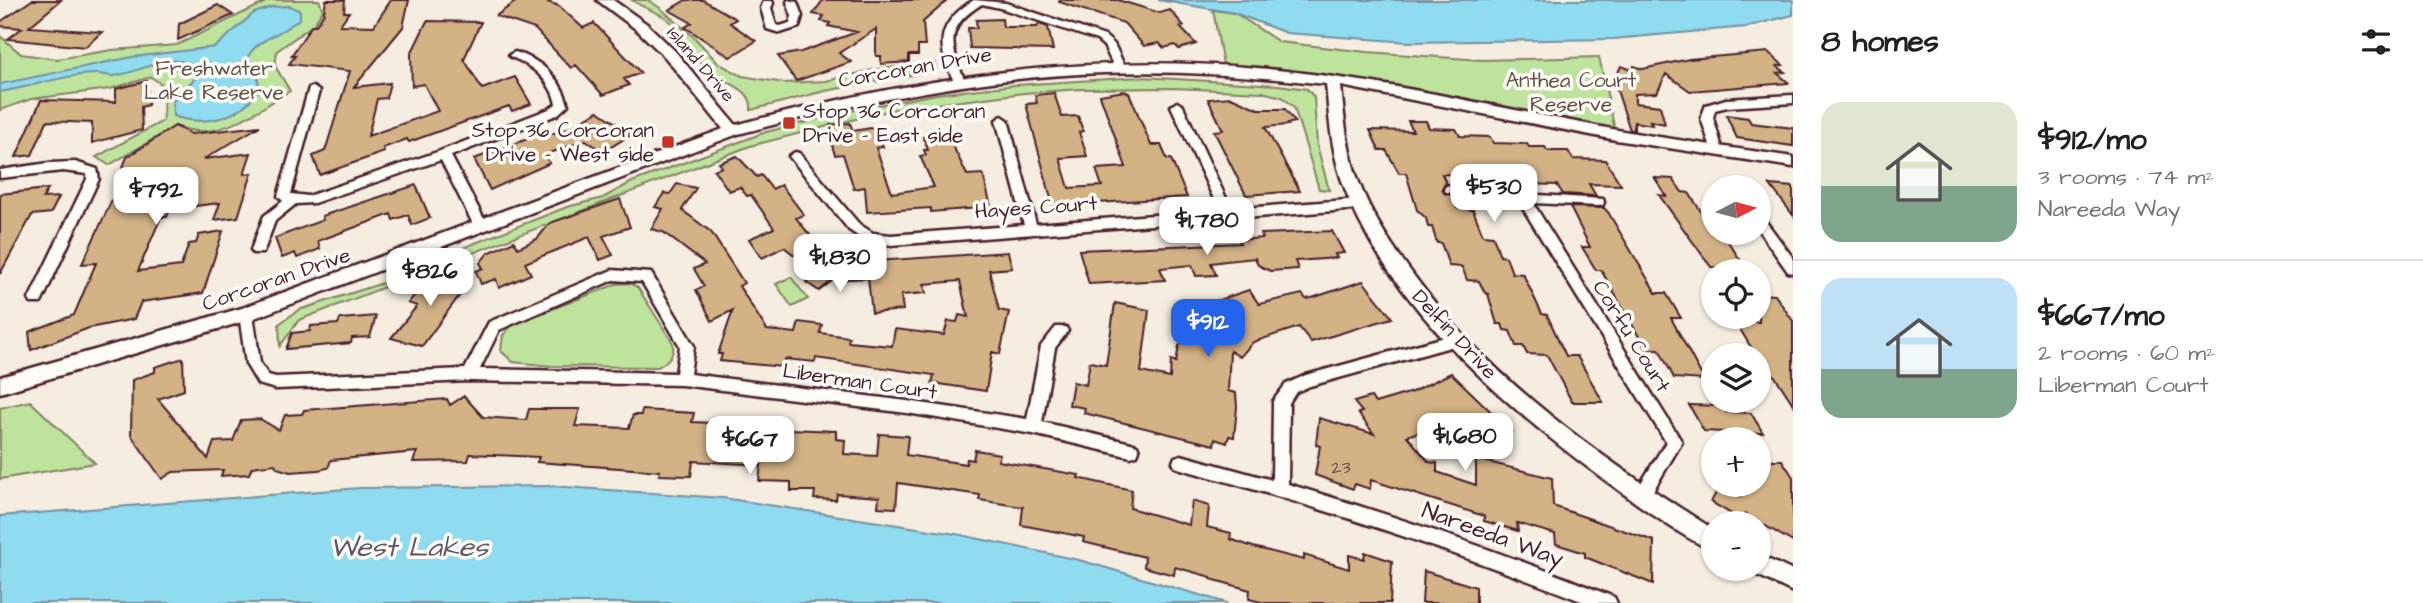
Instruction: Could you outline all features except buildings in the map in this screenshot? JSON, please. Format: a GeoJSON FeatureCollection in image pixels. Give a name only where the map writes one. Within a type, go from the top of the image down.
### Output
{"type":"FeatureCollection","features":[{"type":"Feature","properties":{"kind":"street","name":"Island Drive"},"geometry":{"type":"LineString","coordinates":[[604,0],[642,27],[670,54],[733,131]]}},
{"type":"Feature","properties":{"kind":"street"},"geometry":{"type":"LineString","coordinates":[[765,1],[793,1],[797,16],[795,25],[780,30],[771,27],[765,1]]}},
{"type":"Feature","properties":{"kind":"street"},"geometry":{"type":"LineString","coordinates":[[958,79],[950,56],[948,25],[955,16],[980,1],[1002,5],[1101,38],[1109,44],[1119,67]]}},
{"type":"Feature","properties":{"kind":"street"},"geometry":{"type":"LineString","coordinates":[[313,91],[284,196],[293,200],[309,200],[444,154],[553,112],[562,105],[561,95],[530,58],[515,55]]}},
{"type":"Feature","properties":{"kind":"street","name":"Corcoran Drive"},"geometry":{"type":"LineString","coordinates":[[0,385],[246,314],[733,131],[815,106],[958,79],[1119,67],[1224,69],[1333,80],[1616,135],[1793,162]]}},
{"type":"Feature","properties":{"kind":"street","name":"Delfin Drive"},"geometry":{"type":"LineString","coordinates":[[1333,80],[1343,155],[1360,204],[1410,286],[1456,340],[1541,421],[1641,496],[1701,533]]}},
{"type":"Feature","properties":{"kind":"street"},"geometry":{"type":"LineString","coordinates":[[1717,151],[1707,118],[1710,108],[1726,103],[1793,99]]}},
{"type":"Feature","properties":{"kind":"street"},"geometry":{"type":"LineString","coordinates":[[1177,106],[1227,214]]}},
{"type":"Feature","properties":{"kind":"street"},"geometry":{"type":"LineString","coordinates":[[1002,120],[1031,228]]}},
{"type":"Feature","properties":{"kind":"street"},"geometry":{"type":"LineString","coordinates":[[444,154],[480,225]]}},
{"type":"Feature","properties":{"kind":"street","name":"Hayes Court"},"geometry":{"type":"LineString","coordinates":[[795,156],[854,227],[870,238],[891,240],[1360,204]]}},
{"type":"Feature","properties":{"kind":"street"},"geometry":{"type":"LineString","coordinates":[[0,174],[72,166],[93,172],[93,179],[36,299]]}},
{"type":"Feature","properties":{"kind":"street"},"geometry":{"type":"LineString","coordinates":[[1450,189],[1523,198],[1598,202]]}},
{"type":"Feature","properties":{"kind":"street","name":"Corfu Court"},"geometry":{"type":"LineString","coordinates":[[1523,198],[1674,442],[1641,496]]}},
{"type":"Feature","properties":{"kind":"street"},"geometry":{"type":"LineString","coordinates":[[258,250],[269,219],[293,200]]}},
{"type":"Feature","properties":{"kind":"street"},"geometry":{"type":"LineString","coordinates":[[1771,238],[1793,268]]}},
{"type":"Feature","properties":{"kind":"street"},"geometry":{"type":"LineString","coordinates":[[470,375],[494,326],[612,275],[646,277],[687,346],[682,379]]}},
{"type":"Feature","properties":{"kind":"street","name":"Liberman Court"},"geometry":{"type":"LineString","coordinates":[[246,314],[253,364],[263,380],[276,383],[470,375],[682,379],[907,407],[1033,427],[1130,450]]}},
{"type":"Feature","properties":{"kind":"street"},"geometry":{"type":"LineString","coordinates":[[1033,427],[1048,346],[1061,331]]}},
{"type":"Feature","properties":{"kind":"street"},"geometry":{"type":"LineString","coordinates":[[1280,487],[1281,401],[1291,388],[1306,381],[1456,340]]}},
{"type":"Feature","properties":{"kind":"street","name":"Nareeda Way"},"geometry":{"type":"LineString","coordinates":[[1181,462],[1280,487],[1490,557],[1608,603]]}},
{"type":"Feature","properties":{"kind":"street"},"geometry":{"type":"LineString","coordinates":[[1771,571],[1793,582]]}},
{"type":"Feature","properties":{"kind":"green space","name":"Freshwater Lake Reserve"},"geometry":{"type":"Polygon","coordinates":[[[270,0],[319,0],[323,10],[314,24],[277,51],[275,66],[290,91],[236,123],[206,131],[176,126],[109,165],[96,157],[163,121],[164,86],[151,77],[110,89],[31,99],[0,110],[0,36],[21,54],[57,59],[112,50],[177,45],[270,0]]]}},
{"type":"Feature","properties":{"kind":"green space"},"geometry":{"type":"Polygon","coordinates":[[[632,0],[648,0],[660,8],[696,39],[718,63],[742,76],[784,83],[826,81],[872,70],[934,62],[936,68],[928,72],[825,91],[751,110],[748,96],[698,61],[670,21],[632,0]]]}},
{"type":"Feature","properties":{"kind":"green space","name":"Anthea Court Reserve"},"geometry":{"type":"Polygon","coordinates":[[[1213,10],[1235,13],[1279,42],[1367,52],[1482,60],[1599,57],[1616,135],[1333,80],[1224,70],[1213,10]]]}},
{"type":"Feature","properties":{"kind":"green space"},"geometry":{"type":"Polygon","coordinates":[[[1141,77],[1307,89],[1314,97],[1317,145],[1329,190],[1319,189],[1294,107],[1282,97],[1262,92],[1173,88],[1082,89],[1024,93],[891,110],[750,146],[299,320],[280,346],[279,324],[299,310],[389,281],[470,245],[567,207],[603,198],[632,182],[766,132],[859,109],[936,94],[1015,85],[1141,77]]]}},
{"type":"Feature","properties":{"kind":"green space"},"geometry":{"type":"Polygon","coordinates":[[[791,277],[808,299],[792,307],[776,284],[791,277]]]}},
{"type":"Feature","properties":{"kind":"green space"},"geometry":{"type":"Polygon","coordinates":[[[630,283],[638,288],[673,343],[670,357],[658,367],[551,366],[513,362],[501,351],[503,335],[512,325],[616,284],[630,283]]]}},
{"type":"Feature","properties":{"kind":"green space"},"geometry":{"type":"Polygon","coordinates":[[[30,401],[95,463],[0,479],[0,408],[30,401]]]}},
{"type":"Feature","properties":{"kind":"water"},"geometry":{"type":"Polygon","coordinates":[[[1158,0],[1793,0],[1793,15],[1746,27],[1613,39],[1409,42],[1286,33],[1235,13],[1158,0]]]}},
{"type":"Feature","properties":{"kind":"water"},"geometry":{"type":"Polygon","coordinates":[[[290,6],[300,11],[300,18],[258,45],[248,57],[258,78],[259,90],[242,108],[221,118],[197,121],[173,116],[173,101],[198,75],[198,67],[186,62],[165,61],[125,74],[73,76],[0,92],[0,84],[132,57],[215,47],[254,13],[272,7],[290,6]]]}},
{"type":"Feature","properties":{"kind":"water","name":"West Lakes"},"geometry":{"type":"Polygon","coordinates":[[[551,486],[723,498],[956,534],[1079,560],[1227,603],[0,603],[0,516],[360,488],[551,486]]]}},
{"type":"Feature","properties":{"kind":"place","name":"Stop 36 Corcoran Drive - East side"},"geometry":{"type":"Point","coordinates":[789,123]}},
{"type":"Feature","properties":{"kind":"place","name":"Stop 36 Corcoran Drive - West side"},"geometry":{"type":"Point","coordinates":[668,142]}}]}
